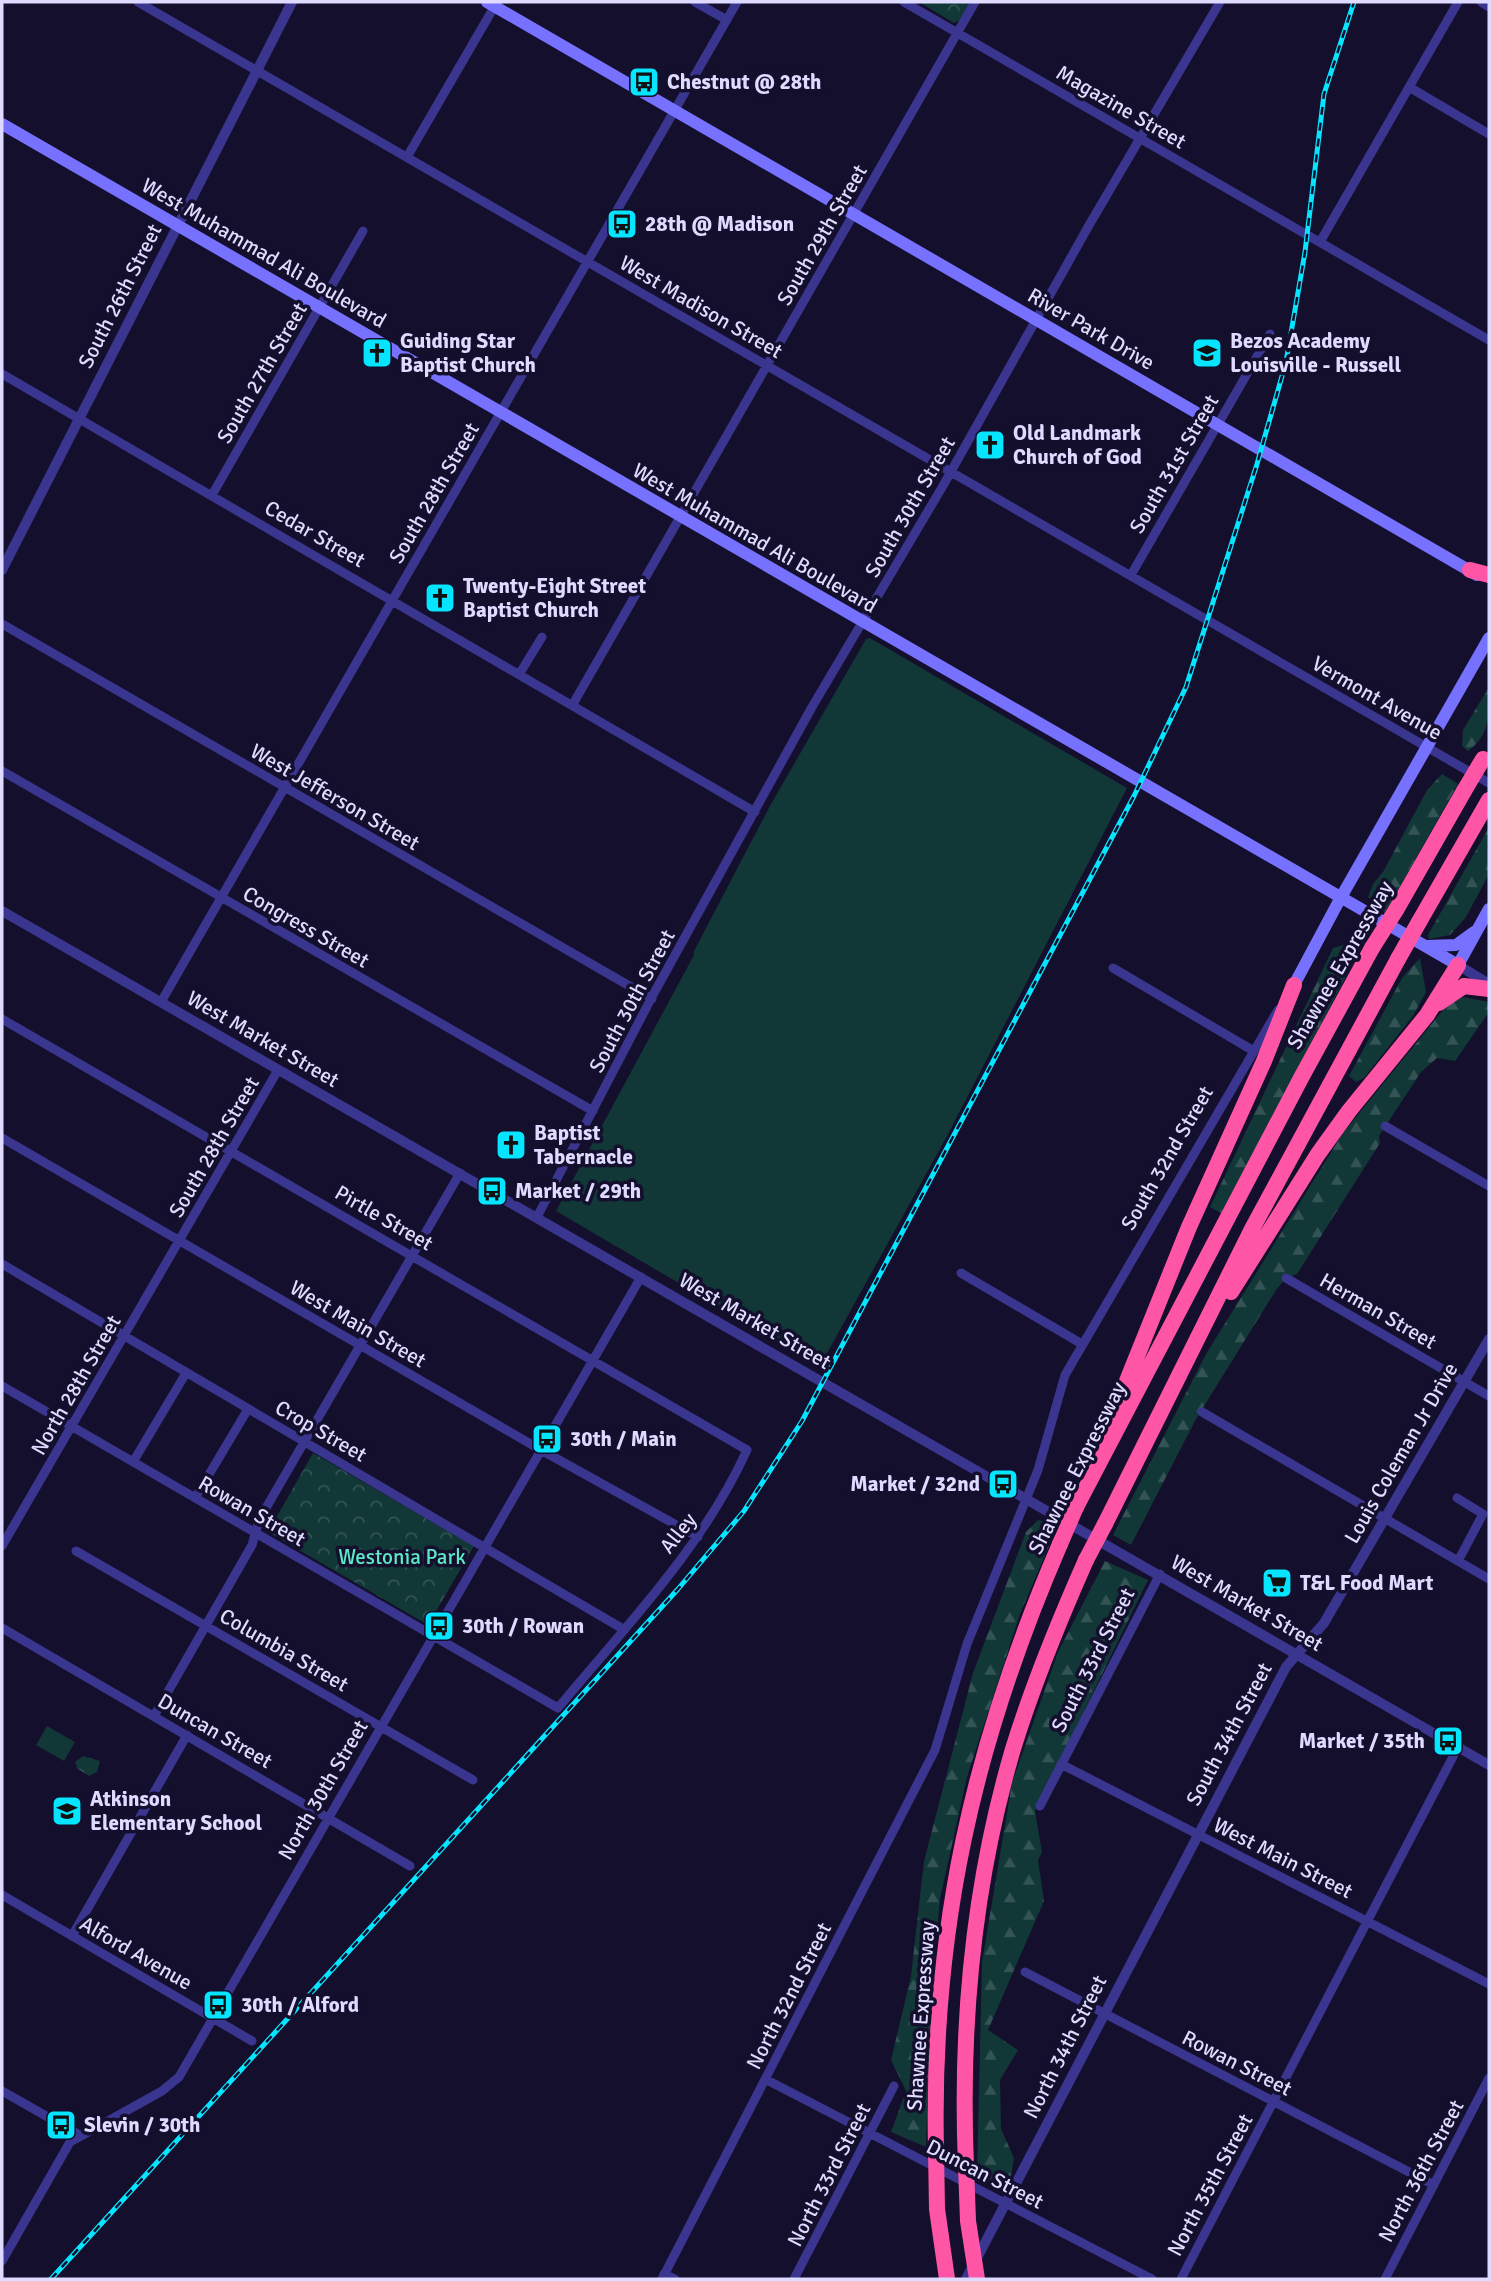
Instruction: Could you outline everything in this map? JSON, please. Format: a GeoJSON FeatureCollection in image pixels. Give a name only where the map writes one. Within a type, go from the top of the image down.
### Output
{"type":"FeatureCollection","features":[{"type":"Feature","properties":{"kind":"highway"},"geometry":{"type":"LineString","coordinates":[[1470,570],[1489,575]]}},
{"type":"Feature","properties":{"kind":"highway","name":"Shawnee Expressway"},"geometry":{"type":"LineString","coordinates":[[947,2279],[937,2209],[936,2150],[936,2045],[942,1966],[965,1826],[1006,1677],[1076,1507],[1295,1089],[1372,948],[1486,754]]}},
{"type":"Feature","properties":{"kind":"highway"},"geometry":{"type":"LineString","coordinates":[[976,2279],[968,2221],[965,2031],[975,1926],[984,1872],[998,1808],[1026,1709],[1086,1560],[1268,1199],[1398,959],[1487,804]]}},
{"type":"Feature","properties":{"kind":"highway"},"geometry":{"type":"LineString","coordinates":[[1427,1015],[1458,965]]}},
{"type":"Feature","properties":{"kind":"highway"},"geometry":{"type":"LineString","coordinates":[[1076,1507],[1189,1227],[1264,1061],[1294,985]]}},
{"type":"Feature","properties":{"kind":"highway"},"geometry":{"type":"LineString","coordinates":[[1176,1381],[1318,1154],[1349,1111],[1427,1015],[1450,993],[1464,986],[1489,989]]}},
{"type":"Feature","properties":{"kind":"main road","name":"River Park Drive"},"geometry":{"type":"LineString","coordinates":[[493,3],[1489,582]]}},
{"type":"Feature","properties":{"kind":"main road","name":"West Muhammad Ali Boulevard"},"geometry":{"type":"LineString","coordinates":[[2,124],[1458,965]]}},
{"type":"Feature","properties":{"kind":"main road","name":"South 32nd Street"},"geometry":{"type":"LineString","coordinates":[[1294,985],[1340,899],[1488,642]]}},
{"type":"Feature","properties":{"kind":"main road"},"geometry":{"type":"LineString","coordinates":[[1458,965],[1489,909]]}},
{"type":"Feature","properties":{"kind":"main road"},"geometry":{"type":"LineString","coordinates":[[1419,944],[1456,944],[1479,927]]}},
{"type":"Feature","properties":{"kind":"street","name":"West Madison Street"},"geometry":{"type":"LineString","coordinates":[[138,2],[1247,642]]}},
{"type":"Feature","properties":{"kind":"street","name":"South 26th Street"},"geometry":{"type":"LineString","coordinates":[[2,570],[292,2]]}},
{"type":"Feature","properties":{"kind":"street"},"geometry":{"type":"LineString","coordinates":[[695,2],[726,20]]}},
{"type":"Feature","properties":{"kind":"street","name":"South 28th Street"},"geometry":{"type":"LineString","coordinates":[[161,1002],[737,2]]}},
{"type":"Feature","properties":{"kind":"street","name":"Magazine Street"},"geometry":{"type":"LineString","coordinates":[[904,2],[1489,340]]}},
{"type":"Feature","properties":{"kind":"street","name":"South 29th Street"},"geometry":{"type":"LineString","coordinates":[[573,704],[975,2]]}},
{"type":"Feature","properties":{"kind":"street","name":"South 30th Street"},"geometry":{"type":"LineString","coordinates":[[537,1217],[652,999],[812,707],[864,623],[1088,227],[1220,2]]}},
{"type":"Feature","properties":{"kind":"street"},"geometry":{"type":"LineString","coordinates":[[1320,242],[1458,2]]}},
{"type":"Feature","properties":{"kind":"street"},"geometry":{"type":"LineString","coordinates":[[1481,2],[1489,6]]}},
{"type":"Feature","properties":{"kind":"street"},"geometry":{"type":"LineString","coordinates":[[407,157],[493,3]]}},
{"type":"Feature","properties":{"kind":"street"},"geometry":{"type":"LineString","coordinates":[[1409,87],[1489,134]]}},
{"type":"Feature","properties":{"kind":"street","name":"South 27th Street"},"geometry":{"type":"LineString","coordinates":[[212,495],[363,231]]}},
{"type":"Feature","properties":{"kind":"street","name":"South 31st Street"},"geometry":{"type":"LineString","coordinates":[[1131,575],[1270,334]]}},
{"type":"Feature","properties":{"kind":"street","name":"Cedar Street"},"geometry":{"type":"LineString","coordinates":[[2,374],[755,812]]}},
{"type":"Feature","properties":{"kind":"street","name":"West Jefferson Street"},"geometry":{"type":"LineString","coordinates":[[2,624],[652,999]]}},
{"type":"Feature","properties":{"kind":"street"},"geometry":{"type":"LineString","coordinates":[[520,673],[541,637]]}},
{"type":"Feature","properties":{"kind":"street","name":"Vermont Avenue"},"geometry":{"type":"LineString","coordinates":[[1247,642],[1489,783]]}},
{"type":"Feature","properties":{"kind":"street","name":"Congress Street"},"geometry":{"type":"LineString","coordinates":[[2,771],[593,1111]]}},
{"type":"Feature","properties":{"kind":"street","name":"West Market Street"},"geometry":{"type":"LineString","coordinates":[[2,911],[1489,1765]]}},
{"type":"Feature","properties":{"kind":"street","name":"West Muhammad Ali Boulevard"},"geometry":{"type":"LineString","coordinates":[[1458,965],[1489,984]]}},
{"type":"Feature","properties":{"kind":"street"},"geometry":{"type":"LineString","coordinates":[[1113,968],[1252,1050]]}},
{"type":"Feature","properties":{"kind":"street","name":"South 32nd Street"},"geometry":{"type":"LineString","coordinates":[[945,1727],[967,1644],[1027,1498],[1065,1375],[1252,1050],[1294,985]]}},
{"type":"Feature","properties":{"kind":"street","name":"Pirtle Street"},"geometry":{"type":"LineString","coordinates":[[2,1019],[233,1150],[747,1450]]}},
{"type":"Feature","properties":{"kind":"street","name":"South 28th Street"},"geometry":{"type":"LineString","coordinates":[[180,1241],[278,1070]]}},
{"type":"Feature","properties":{"kind":"street"},"geometry":{"type":"LineString","coordinates":[[1385,1126],[1489,1186]]}},
{"type":"Feature","properties":{"kind":"street","name":"West Main Street"},"geometry":{"type":"LineString","coordinates":[[2,1138],[541,1450],[698,1537]]}},
{"type":"Feature","properties":{"kind":"street"},"geometry":{"type":"LineString","coordinates":[[154,1716],[208,1625],[259,1520],[460,1173]]}},
{"type":"Feature","properties":{"kind":"street","name":"North 28th Street"},"geometry":{"type":"LineString","coordinates":[[2,1546],[180,1241]]}},
{"type":"Feature","properties":{"kind":"street","name":"Crop Street"},"geometry":{"type":"LineString","coordinates":[[2,1264],[623,1629]]}},
{"type":"Feature","properties":{"kind":"street"},"geometry":{"type":"LineString","coordinates":[[961,1273],[1082,1344]]}},
{"type":"Feature","properties":{"kind":"street"},"geometry":{"type":"LineString","coordinates":[[541,1450],[641,1277]]}},
{"type":"Feature","properties":{"kind":"street","name":"Herman Street"},"geometry":{"type":"LineString","coordinates":[[1286,1278],[1489,1396]]}},
{"type":"Feature","properties":{"kind":"street","name":"Louis Coleman Jr Drive"},"geometry":{"type":"LineString","coordinates":[[1297,1654],[1324,1623],[1489,1339]]}},
{"type":"Feature","properties":{"kind":"street"},"geometry":{"type":"LineString","coordinates":[[132,1462],[186,1373]]}},
{"type":"Feature","properties":{"kind":"street","name":"Rowan Street"},"geometry":{"type":"LineString","coordinates":[[2,1387],[558,1708]]}},
{"type":"Feature","properties":{"kind":"street"},"geometry":{"type":"LineString","coordinates":[[195,1498],[247,1409]]}},
{"type":"Feature","properties":{"kind":"street"},"geometry":{"type":"LineString","coordinates":[[1202,1412],[1489,1579]]}},
{"type":"Feature","properties":{"kind":"street","name":"North 30th Street"},"geometry":{"type":"LineString","coordinates":[[81,2136],[173,2083],[187,2065],[212,2016],[541,1450]]}},
{"type":"Feature","properties":{"kind":"street","name":"Alley"},"geometry":{"type":"LineString","coordinates":[[558,1708],[698,1537],[733,1481],[747,1450]]}},
{"type":"Feature","properties":{"kind":"street"},"geometry":{"type":"LineString","coordinates":[[1457,1498],[1483,1514],[1458,1561]]}},
{"type":"Feature","properties":{"kind":"street","name":"Columbia Street"},"geometry":{"type":"LineString","coordinates":[[76,1551],[473,1780]]}},
{"type":"Feature","properties":{"kind":"street","name":"South 33rd Street"},"geometry":{"type":"LineString","coordinates":[[1061,1764],[1160,1574]]}},
{"type":"Feature","properties":{"kind":"street","name":"Duncan Street"},"geometry":{"type":"LineString","coordinates":[[2,1628],[410,1866]]}},
{"type":"Feature","properties":{"kind":"street","name":"South 34th Street"},"geometry":{"type":"LineString","coordinates":[[1198,1834],[1286,1667],[1297,1654]]}},
{"type":"Feature","properties":{"kind":"street","name":"North 32nd Street"},"geometry":{"type":"LineString","coordinates":[[663,2277],[945,1727]]}},
{"type":"Feature","properties":{"kind":"street"},"geometry":{"type":"LineString","coordinates":[[72,1936],[187,1734]]}},
{"type":"Feature","properties":{"kind":"street","name":"North 35th Street"},"geometry":{"type":"LineString","coordinates":[[1181,2279],[1458,1747]]}},
{"type":"Feature","properties":{"kind":"street"},"geometry":{"type":"LineString","coordinates":[[1040,1806],[1061,1764]]}},
{"type":"Feature","properties":{"kind":"street","name":"West Main Street"},"geometry":{"type":"LineString","coordinates":[[1061,1764],[1489,1984]]}},
{"type":"Feature","properties":{"kind":"street","name":"North 34th Street"},"geometry":{"type":"LineString","coordinates":[[966,2279],[1198,1834]]}},
{"type":"Feature","properties":{"kind":"street","name":"Alford Avenue"},"geometry":{"type":"LineString","coordinates":[[2,1895],[252,2041]]}},
{"type":"Feature","properties":{"kind":"street","name":"Rowan Street"},"geometry":{"type":"LineString","coordinates":[[1025,1972],[1434,2185]]}},
{"type":"Feature","properties":{"kind":"street","name":"North 36th Street"},"geometry":{"type":"LineString","coordinates":[[1385,2279],[1489,2078]]}},
{"type":"Feature","properties":{"kind":"street","name":"Duncan Street"},"geometry":{"type":"LineString","coordinates":[[765,2079],[1152,2279]]}},
{"type":"Feature","properties":{"kind":"street","name":"North 33rd Street"},"geometry":{"type":"LineString","coordinates":[[794,2279],[894,2086]]}},
{"type":"Feature","properties":{"kind":"street"},"geometry":{"type":"LineString","coordinates":[[2,2091],[81,2136]]}},
{"type":"Feature","properties":{"kind":"street"},"geometry":{"type":"LineString","coordinates":[[2,2261],[70,2142],[81,2136]]}},
{"type":"Feature","properties":{"kind":"street"},"geometry":{"type":"LineString","coordinates":[[663,2277],[675,2279]]}},
{"type":"Feature","properties":{"kind":"green space"},"geometry":{"type":"Polygon","coordinates":[[[919,2],[971,2],[960,20],[954,23],[919,2]]]}},
{"type":"Feature","properties":{"kind":"green space"},"geometry":{"type":"Polygon","coordinates":[[[870,638],[1127,788],[946,1138],[820,1366],[556,1211],[694,955],[771,804],[866,639],[870,638]]]}},
{"type":"Feature","properties":{"kind":"green space"},"geometry":{"type":"Polygon","coordinates":[[[1489,687],[1485,730],[1468,751],[1462,746],[1463,730],[1489,687]]]}},
{"type":"Feature","properties":{"kind":"green space"},"geometry":{"type":"Polygon","coordinates":[[[1442,774],[1458,784],[1385,913],[1368,897],[1373,884],[1383,872],[1427,790],[1442,774]]]}},
{"type":"Feature","properties":{"kind":"green space"},"geometry":{"type":"Polygon","coordinates":[[[1489,827],[1489,874],[1466,917],[1450,935],[1429,939],[1428,935],[1489,827]]]}},
{"type":"Feature","properties":{"kind":"green space"},"geometry":{"type":"Polygon","coordinates":[[[1367,937],[1221,1213],[1210,1207],[1333,948],[1367,937]]]}},
{"type":"Feature","properties":{"kind":"green space"},"geometry":{"type":"Polygon","coordinates":[[[1420,958],[1426,992],[1413,1016],[1364,1078],[1356,1082],[1349,1076],[1402,978],[1420,958]]]}},
{"type":"Feature","properties":{"kind":"green space"},"geometry":{"type":"Polygon","coordinates":[[[1463,997],[1489,1002],[1489,1012],[1455,1061],[1437,1058],[1421,1072],[1379,1136],[1380,1143],[1297,1274],[1286,1278],[1276,1290],[1196,1419],[1131,1545],[1113,1535],[1206,1354],[1343,1133],[1448,1004],[1463,997]]]}},
{"type":"Feature","properties":{"kind":"green space","name":"Westonia Park"},"geometry":{"type":"Polygon","coordinates":[[[313,1453],[474,1546],[428,1625],[268,1532],[313,1453]]]}},
{"type":"Feature","properties":{"kind":"green space"},"geometry":{"type":"Polygon","coordinates":[[[1038,1520],[1047,1522],[1054,1534],[1020,1614],[967,1777],[940,1899],[931,2003],[926,2147],[891,2132],[906,2091],[891,2060],[911,1976],[924,1861],[973,1673],[1026,1532],[1038,1520]]]}},
{"type":"Feature","properties":{"kind":"green space"},"geometry":{"type":"Polygon","coordinates":[[[1105,1561],[1148,1580],[1035,1811],[1042,1852],[1038,1860],[1044,1901],[988,2030],[1018,2050],[1000,2080],[1001,2129],[1014,2158],[1009,2189],[977,2177],[982,1962],[1012,1783],[1058,1652],[1105,1561]]]}},
{"type":"Feature","properties":{"kind":"green space"},"geometry":{"type":"Polygon","coordinates":[[[47,1726],[75,1742],[64,1761],[36,1745],[47,1726]]]}},
{"type":"Feature","properties":{"kind":"green space"},"geometry":{"type":"Polygon","coordinates":[[[83,1756],[100,1761],[97,1772],[89,1776],[78,1769],[75,1762],[83,1756]]]}},
{"type":"Feature","properties":{"kind":"railway"},"geometry":{"type":"LineString","coordinates":[[51,2279],[678,1589],[744,1511],[802,1421],[1134,796],[1186,687],[1257,464],[1286,362],[1305,252],[1324,94],[1354,2]]}},
{"type":"Feature","properties":{"kind":"place","name":"Chestnut @ 28th"},"geometry":{"type":"Point","coordinates":[644,82]}},
{"type":"Feature","properties":{"kind":"place","name":"28th @ Madison"},"geometry":{"type":"Point","coordinates":[622,224]}},
{"type":"Feature","properties":{"kind":"place","name":"Guiding Star Baptist Church"},"geometry":{"type":"Point","coordinates":[377,353]}},
{"type":"Feature","properties":{"kind":"place","name":"Bezos Academy Louisville - Russell"},"geometry":{"type":"Point","coordinates":[1207,353]}},
{"type":"Feature","properties":{"kind":"place","name":"Old Landmark Church of God"},"geometry":{"type":"Point","coordinates":[990,445]}},
{"type":"Feature","properties":{"kind":"place","name":"Twenty-Eight Street Baptist Church"},"geometry":{"type":"Point","coordinates":[440,598]}},
{"type":"Feature","properties":{"kind":"place","name":"Baptist Tabernacle"},"geometry":{"type":"Point","coordinates":[511,1145]}},
{"type":"Feature","properties":{"kind":"place","name":"Market / 29th"},"geometry":{"type":"Point","coordinates":[492,1191]}},
{"type":"Feature","properties":{"kind":"place","name":"30th / Main"},"geometry":{"type":"Point","coordinates":[547,1439]}},
{"type":"Feature","properties":{"kind":"place","name":"Market / 32nd"},"geometry":{"type":"Point","coordinates":[1003,1484]}},
{"type":"Feature","properties":{"kind":"place","name":"T&L Food Mart"},"geometry":{"type":"Point","coordinates":[1277,1583]}},
{"type":"Feature","properties":{"kind":"place","name":"30th / Rowan"},"geometry":{"type":"Point","coordinates":[439,1626]}},
{"type":"Feature","properties":{"kind":"place","name":"Market / 35th"},"geometry":{"type":"Point","coordinates":[1448,1741]}},
{"type":"Feature","properties":{"kind":"place","name":"Atkinson Elementary School"},"geometry":{"type":"Point","coordinates":[67,1811]}},
{"type":"Feature","properties":{"kind":"place","name":"30th / Alford"},"geometry":{"type":"Point","coordinates":[218,2005]}},
{"type":"Feature","properties":{"kind":"place","name":"Slevin / 30th"},"geometry":{"type":"Point","coordinates":[61,2125]}}]}
